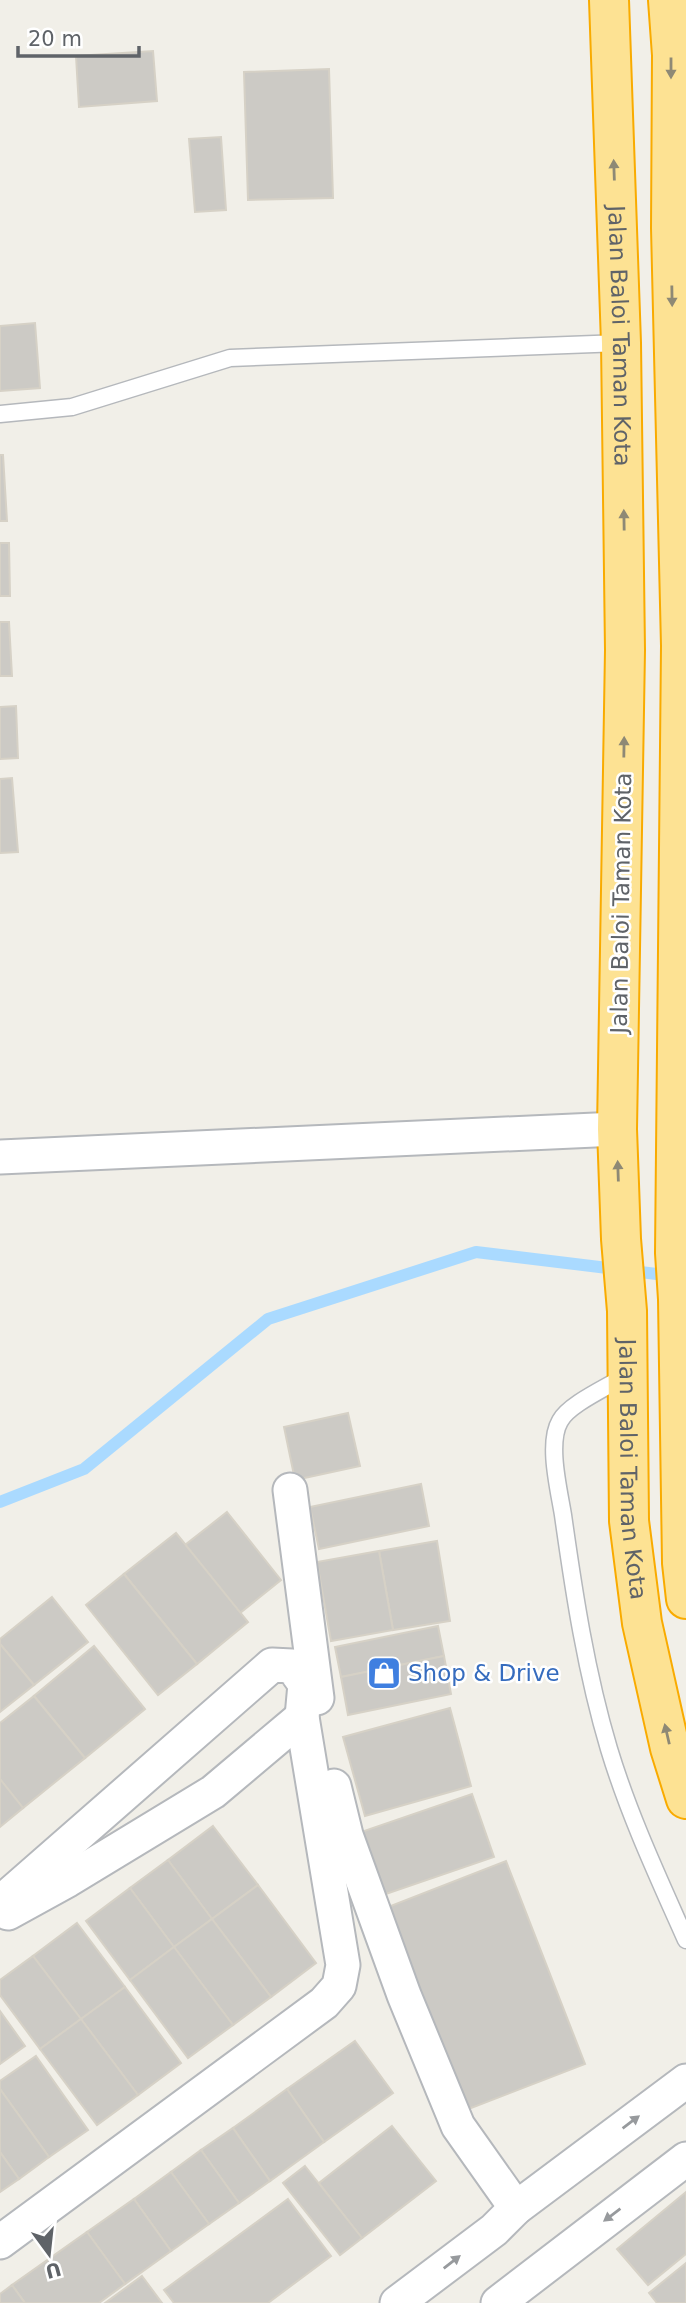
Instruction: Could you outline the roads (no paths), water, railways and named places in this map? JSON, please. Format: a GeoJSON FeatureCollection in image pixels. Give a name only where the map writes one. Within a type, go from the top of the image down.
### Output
{"type":"FeatureCollection","features":[{"type":"Feature","properties":{"kind":"highway","name":"Jalan Baloi Taman Kota"},"geometry":{"type":"LineString","coordinates":[[609,0],[621,343],[625,650],[617,1129],[627,1311],[629,1521],[641,1610],[670,1748],[686,1800]]}},
{"type":"Feature","properties":{"kind":"highway","name":"Jalan Baloi Taman Kota"},"geometry":{"type":"LineString","coordinates":[[674,13],[671,55],[671,228],[681,646],[675,1253],[682,1563],[686,1599]]}},
{"type":"Feature","properties":{"kind":"highway"},"geometry":{"type":"LineString","coordinates":[[625,650],[681,646]]}},
{"type":"Feature","properties":{"kind":"street"},"geometry":{"type":"LineString","coordinates":[[0,1157],[617,1129]]}},
{"type":"Feature","properties":{"kind":"street"},"geometry":{"type":"LineString","coordinates":[[290,1490],[317,1700],[346,1835],[404,1995],[458,2126],[516,2208]]}},
{"type":"Feature","properties":{"kind":"street"},"geometry":{"type":"LineString","coordinates":[[0,1903],[272,1665],[292,1666],[305,1684],[302,1717],[343,1965],[339,1986],[324,2003],[0,2242]]}},
{"type":"Feature","properties":{"kind":"street"},"geometry":{"type":"LineString","coordinates":[[0,1917],[21,1908],[213,1791],[302,1717]]}},
{"type":"Feature","properties":{"kind":"street"},"geometry":{"type":"LineString","coordinates":[[397,2303],[494,2230],[516,2208],[686,2081]]}},
{"type":"Feature","properties":{"kind":"street"},"geometry":{"type":"LineString","coordinates":[[498,2303],[686,2159]]}},
{"type":"Feature","properties":{"kind":"lane"},"geometry":{"type":"LineString","coordinates":[[0,414],[72,407],[230,358],[621,343]]}},
{"type":"Feature","properties":{"kind":"lane"},"geometry":{"type":"LineString","coordinates":[[627,1375],[566,1412],[559,1422],[555,1436],[556,1467],[577,1611],[608,1748],[637,1829],[686,1940]]}},
{"type":"Feature","properties":{"kind":"waterway"},"geometry":{"type":"LineString","coordinates":[[0,1502],[84,1469],[268,1319],[476,1252],[673,1276]]}},
{"type":"Feature","properties":{"kind":"place","name":"Shop & Drive"},"geometry":{"type":"Point","coordinates":[384,1673]}}]}
